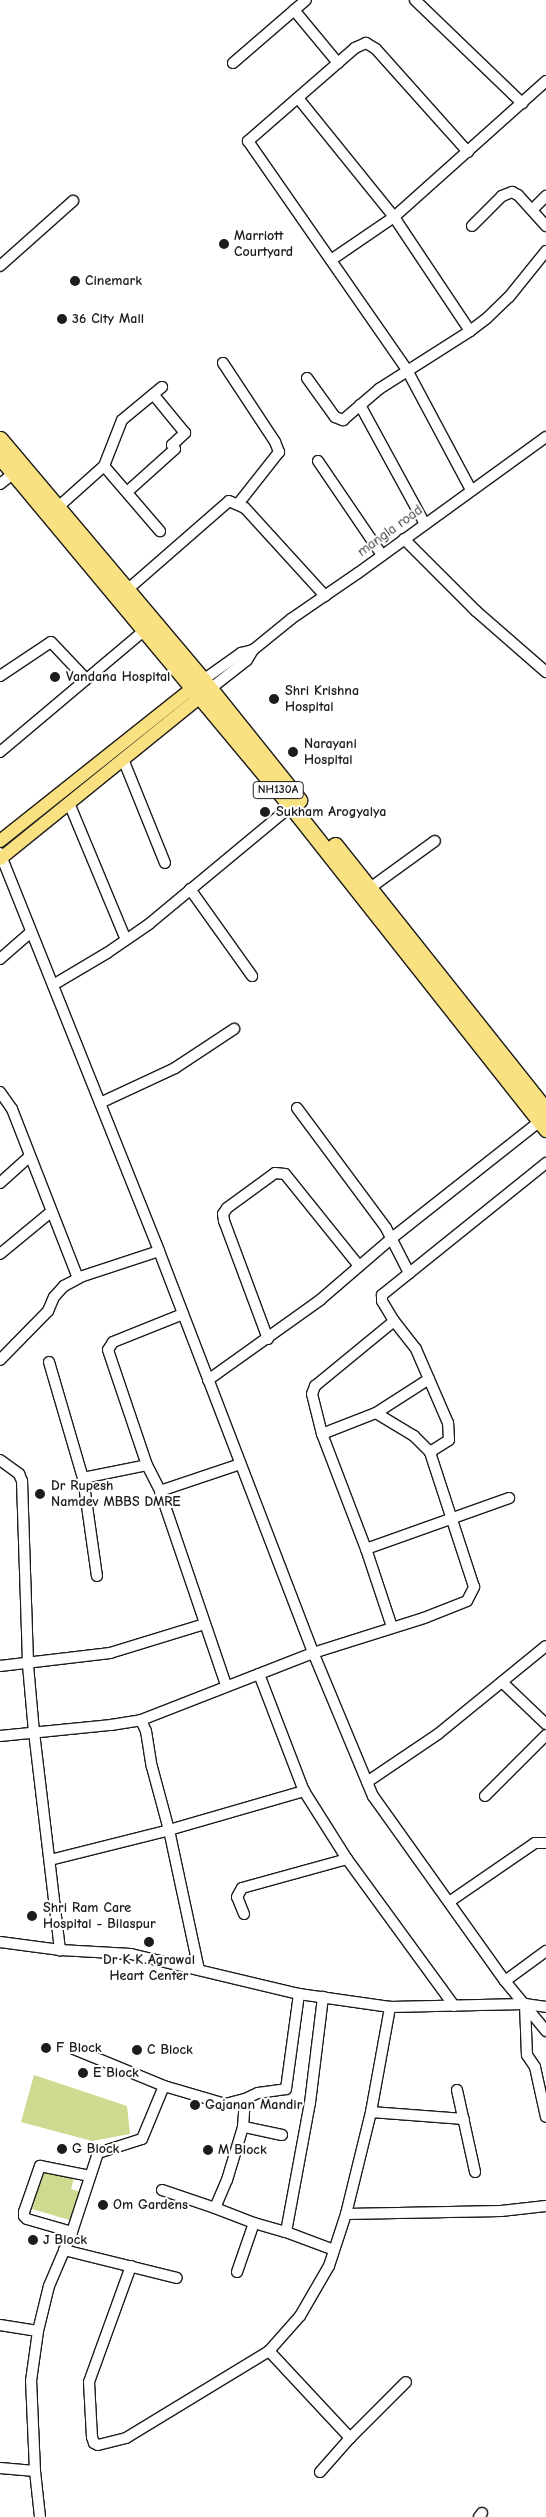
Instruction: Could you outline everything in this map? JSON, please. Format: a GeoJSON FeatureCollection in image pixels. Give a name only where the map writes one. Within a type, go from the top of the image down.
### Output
{"type":"FeatureCollection","features":[{"type":"Feature","properties":{"kind":"highway","name":"NH130A"},"geometry":{"type":"LineString","coordinates":[[0,439],[145,630],[201,688],[370,888],[420,959],[544,1120]]}},
{"type":"Feature","properties":{"kind":"highway","name":"NH130A"},"geometry":{"type":"LineString","coordinates":[[0,458],[13,474],[50,505],[127,590],[291,806],[420,959]]}},
{"type":"Feature","properties":{"kind":"main road"},"geometry":{"type":"LineString","coordinates":[[1,856],[69,804],[123,759],[201,688]]}},
{"type":"Feature","properties":{"kind":"main road"},"geometry":{"type":"LineString","coordinates":[[0,841],[201,688]]}},
{"type":"Feature","properties":{"kind":"street"},"geometry":{"type":"LineString","coordinates":[[233,63],[306,0]]}},
{"type":"Feature","properties":{"kind":"street"},"geometry":{"type":"LineString","coordinates":[[420,2],[522,104]]}},
{"type":"Feature","properties":{"kind":"street"},"geometry":{"type":"LineString","coordinates":[[294,10],[338,63]]}},
{"type":"Feature","properties":{"kind":"street"},"geometry":{"type":"LineString","coordinates":[[468,152],[372,45],[362,44],[248,141],[407,370],[471,490]]}},
{"type":"Feature","properties":{"kind":"street"},"geometry":{"type":"LineString","coordinates":[[331,260],[394,216],[546,81]]}},
{"type":"Feature","properties":{"kind":"street"},"geometry":{"type":"LineString","coordinates":[[298,98],[394,216],[470,331]]}},
{"type":"Feature","properties":{"kind":"street"},"geometry":{"type":"LineString","coordinates":[[472,226],[509,192],[518,195],[546,226]]}},
{"type":"Feature","properties":{"kind":"street"},"geometry":{"type":"LineString","coordinates":[[532,210],[546,196]]}},
{"type":"Feature","properties":{"kind":"street"},"geometry":{"type":"LineString","coordinates":[[0,266],[73,201]]}},
{"type":"Feature","properties":{"kind":"street"},"geometry":{"type":"LineString","coordinates":[[307,378],[337,419],[346,418],[360,404],[407,370],[470,331],[503,304],[546,251]]}},
{"type":"Feature","properties":{"kind":"street"},"geometry":{"type":"LineString","coordinates":[[224,363],[278,446],[279,452],[238,504]]}},
{"type":"Feature","properties":{"kind":"street"},"geometry":{"type":"LineString","coordinates":[[50,505],[104,466],[122,420],[162,387]]}},
{"type":"Feature","properties":{"kind":"street"},"geometry":{"type":"LineString","coordinates":[[127,492],[175,449],[172,445],[185,433],[152,394]]}},
{"type":"Feature","properties":{"kind":"street"},"geometry":{"type":"LineString","coordinates":[[360,404],[425,524]]}},
{"type":"Feature","properties":{"kind":"street","name":"mangla road"},"geometry":{"type":"LineString","coordinates":[[201,688],[241,653],[253,650],[291,619],[546,437]]}},
{"type":"Feature","properties":{"kind":"street"},"geometry":{"type":"LineString","coordinates":[[318,461],[382,555]]}},
{"type":"Feature","properties":{"kind":"street"},"geometry":{"type":"LineString","coordinates":[[104,466],[160,531]]}},
{"type":"Feature","properties":{"kind":"street"},"geometry":{"type":"LineString","coordinates":[[0,484],[13,474]]}},
{"type":"Feature","properties":{"kind":"street"},"geometry":{"type":"LineString","coordinates":[[127,590],[229,501],[238,504],[325,596]]}},
{"type":"Feature","properties":{"kind":"street"},"geometry":{"type":"LineString","coordinates":[[404,539],[476,611],[546,672]]}},
{"type":"Feature","properties":{"kind":"street"},"geometry":{"type":"LineString","coordinates":[[0,752],[145,630]]}},
{"type":"Feature","properties":{"kind":"street"},"geometry":{"type":"LineString","coordinates":[[0,676],[51,642],[86,679]]}},
{"type":"Feature","properties":{"kind":"street"},"geometry":{"type":"LineString","coordinates":[[123,759],[165,864]]}},
{"type":"Feature","properties":{"kind":"street"},"geometry":{"type":"LineString","coordinates":[[69,804],[126,940]]}},
{"type":"Feature","properties":{"kind":"street"},"geometry":{"type":"LineString","coordinates":[[53,985],[126,940],[291,806]]}},
{"type":"Feature","properties":{"kind":"street"},"geometry":{"type":"LineString","coordinates":[[370,888],[435,841]]}},
{"type":"Feature","properties":{"kind":"street"},"geometry":{"type":"LineString","coordinates":[[1,856],[159,1251],[313,1653],[373,1796],[505,1981],[546,2031]]}},
{"type":"Feature","properties":{"kind":"street"},"geometry":{"type":"LineString","coordinates":[[190,889],[252,976]]}},
{"type":"Feature","properties":{"kind":"street"},"geometry":{"type":"LineString","coordinates":[[0,959],[31,932]]}},
{"type":"Feature","properties":{"kind":"street"},"geometry":{"type":"LineString","coordinates":[[100,1103],[175,1068],[234,1029]]}},
{"type":"Feature","properties":{"kind":"street"},"geometry":{"type":"LineString","coordinates":[[0,1092],[30,1156],[78,1278]]}},
{"type":"Feature","properties":{"kind":"street"},"geometry":{"type":"LineString","coordinates":[[296,1108],[392,1238],[409,1273]]}},
{"type":"Feature","properties":{"kind":"street"},"geometry":{"type":"LineString","coordinates":[[208,1380],[268,1339],[320,1300],[392,1238],[544,1120]]}},
{"type":"Feature","properties":{"kind":"street"},"geometry":{"type":"LineString","coordinates":[[0,1183],[30,1156]]}},
{"type":"Feature","properties":{"kind":"street"},"geometry":{"type":"LineString","coordinates":[[430,1452],[447,1443],[449,1437],[448,1423],[416,1349],[394,1321],[382,1301],[382,1296],[546,1163]]}},
{"type":"Feature","properties":{"kind":"street"},"geometry":{"type":"LineString","coordinates":[[268,1339],[224,1220],[223,1214],[227,1208],[275,1173],[285,1174],[360,1266]]}},
{"type":"Feature","properties":{"kind":"street"},"geometry":{"type":"LineString","coordinates":[[0,1254],[52,1210]]}},
{"type":"Feature","properties":{"kind":"street"},"geometry":{"type":"LineString","coordinates":[[0,1360],[48,1311],[58,1291],[78,1278],[159,1251]]}},
{"type":"Feature","properties":{"kind":"street"},"geometry":{"type":"LineString","coordinates":[[183,1314],[115,1341],[109,1347],[147,1465],[160,1491],[226,1684]]}},
{"type":"Feature","properties":{"kind":"street"},"geometry":{"type":"LineString","coordinates":[[392,1627],[366,1548],[322,1434],[312,1398],[314,1388],[394,1321]]}},
{"type":"Feature","properties":{"kind":"street"},"geometry":{"type":"LineString","coordinates":[[49,1362],[83,1478],[97,1576]]}},
{"type":"Feature","properties":{"kind":"street"},"geometry":{"type":"LineString","coordinates":[[322,1434],[376,1413],[429,1379]]}},
{"type":"Feature","properties":{"kind":"street"},"geometry":{"type":"LineString","coordinates":[[0,1736],[111,1725],[140,1720],[226,1684],[259,1674],[313,1653],[431,1615],[467,1601],[474,1587],[430,1452],[414,1436],[376,1413]]}},
{"type":"Feature","properties":{"kind":"street"},"geometry":{"type":"LineString","coordinates":[[0,1460],[19,1474],[22,1481],[28,1665],[34,1732],[60,1950]]}},
{"type":"Feature","properties":{"kind":"street"},"geometry":{"type":"LineString","coordinates":[[160,1491],[240,1464]]}},
{"type":"Feature","properties":{"kind":"street"},"geometry":{"type":"LineString","coordinates":[[83,1478],[147,1465]]}},
{"type":"Feature","properties":{"kind":"street"},"geometry":{"type":"LineString","coordinates":[[366,1548],[509,1498]]}},
{"type":"Feature","properties":{"kind":"street"},"geometry":{"type":"LineString","coordinates":[[0,1666],[28,1665],[110,1653],[205,1624]]}},
{"type":"Feature","properties":{"kind":"street"},"geometry":{"type":"LineString","coordinates":[[367,1782],[438,1734],[546,1646]]}},
{"type":"Feature","properties":{"kind":"street"},"geometry":{"type":"LineString","coordinates":[[259,1674],[304,1792],[347,1859],[454,2006]]}},
{"type":"Feature","properties":{"kind":"street"},"geometry":{"type":"LineString","coordinates":[[502,1682],[546,1724]]}},
{"type":"Feature","properties":{"kind":"street"},"geometry":{"type":"LineString","coordinates":[[140,1720],[146,1730],[152,1767],[169,1830],[199,1970]]}},
{"type":"Feature","properties":{"kind":"street"},"geometry":{"type":"LineString","coordinates":[[485,1796],[546,1735]]}},
{"type":"Feature","properties":{"kind":"street"},"geometry":{"type":"LineString","coordinates":[[50,1860],[169,1830],[304,1792]]}},
{"type":"Feature","properties":{"kind":"street"},"geometry":{"type":"LineString","coordinates":[[449,1902],[535,1843],[546,1843]]}},
{"type":"Feature","properties":{"kind":"street"},"geometry":{"type":"LineString","coordinates":[[244,1914],[237,1897],[242,1888],[347,1859]]}},
{"type":"Feature","properties":{"kind":"street"},"geometry":{"type":"LineString","coordinates":[[0,1942],[60,1950],[132,1954],[299,1994],[390,2007],[525,2004],[546,2007]]}},
{"type":"Feature","properties":{"kind":"street"},"geometry":{"type":"LineString","coordinates":[[505,1981],[546,1951]]}},
{"type":"Feature","properties":{"kind":"street"},"geometry":{"type":"LineString","coordinates":[[74,2049],[164,2086],[225,2104],[258,2093],[286,2089],[299,1994]]}},
{"type":"Feature","properties":{"kind":"street"},"geometry":{"type":"LineString","coordinates":[[286,2232],[310,2103],[323,1997]]}},
{"type":"Feature","properties":{"kind":"street"},"geometry":{"type":"LineString","coordinates":[[525,2004],[527,2054],[534,2067],[546,2117]]}},
{"type":"Feature","properties":{"kind":"street"},"geometry":{"type":"LineString","coordinates":[[131,2266],[89,2382],[94,2443],[98,2445],[126,2438],[269,2352],[300,2316],[329,2266],[346,2214],[372,2112],[390,2007]]}},
{"type":"Feature","properties":{"kind":"street"},"geometry":{"type":"LineString","coordinates":[[40,2517],[34,2471],[31,2381],[38,2331],[49,2286],[72,2232],[98,2153],[142,2140],[164,2086]]}},
{"type":"Feature","properties":{"kind":"street"},"geometry":{"type":"LineString","coordinates":[[457,2090],[476,2172]]}},
{"type":"Feature","properties":{"kind":"street"},"geometry":{"type":"LineString","coordinates":[[215,2208],[227,2180],[243,2127],[245,2098]]}},
{"type":"Feature","properties":{"kind":"street"},"geometry":{"type":"LineString","coordinates":[[372,2112],[464,2119]]}},
{"type":"Feature","properties":{"kind":"street"},"geometry":{"type":"LineString","coordinates":[[243,2127],[282,2135]]}},
{"type":"Feature","properties":{"kind":"street"},"geometry":{"type":"LineString","coordinates":[[72,2232],[27,2219],[24,2216],[24,2212],[40,2166],[90,2176]]}},
{"type":"Feature","properties":{"kind":"street"},"geometry":{"type":"LineString","coordinates":[[162,2190],[334,2250]]}},
{"type":"Feature","properties":{"kind":"street"},"geometry":{"type":"LineString","coordinates":[[346,2214],[501,2211],[546,2206]]}},
{"type":"Feature","properties":{"kind":"street"},"geometry":{"type":"LineString","coordinates":[[237,2272],[254,2223]]}},
{"type":"Feature","properties":{"kind":"street"},"geometry":{"type":"LineString","coordinates":[[64,2250],[177,2278]]}},
{"type":"Feature","properties":{"kind":"street"},"geometry":{"type":"LineString","coordinates":[[0,2325],[38,2331]]}},
{"type":"Feature","properties":{"kind":"street"},"geometry":{"type":"LineString","coordinates":[[269,2352],[350,2438]]}},
{"type":"Feature","properties":{"kind":"street"},"geometry":{"type":"LineString","coordinates":[[320,2472],[350,2438],[406,2382]]}},
{"type":"Feature","properties":{"kind":"street"},"geometry":{"type":"LineString","coordinates":[[0,2468],[34,2471]]}},
{"type":"Feature","properties":{"kind":"green space"},"geometry":{"type":"Polygon","coordinates":[[[34,2075],[127,2106],[130,2134],[92,2141],[21,2122],[34,2075]]]}},
{"type":"Feature","properties":{"kind":"green space"},"geometry":{"type":"Polygon","coordinates":[[[44,2169],[74,2178],[71,2189],[81,2192],[73,2221],[32,2209],[44,2169]]]}},
{"type":"Feature","properties":{"kind":"place","name":"Marriott Courtyard"},"geometry":{"type":"Point","coordinates":[224,244]}},
{"type":"Feature","properties":{"kind":"place","name":"Cinemark"},"geometry":{"type":"Point","coordinates":[75,281]}},
{"type":"Feature","properties":{"kind":"place","name":"36 City Mall"},"geometry":{"type":"Point","coordinates":[62,319]}},
{"type":"Feature","properties":{"kind":"place","name":"Vandana Hospital"},"geometry":{"type":"Point","coordinates":[55,677]}},
{"type":"Feature","properties":{"kind":"place","name":"Shri Krishna Hospital"},"geometry":{"type":"Point","coordinates":[274,699]}},
{"type":"Feature","properties":{"kind":"place","name":"Narayani Hospital"},"geometry":{"type":"Point","coordinates":[293,752]}},
{"type":"Feature","properties":{"kind":"place","name":"Sukham Arogyalya"},"geometry":{"type":"Point","coordinates":[265,812]}},
{"type":"Feature","properties":{"kind":"place","name":"Dr Rupesh Namdev MBBS DMRE"},"geometry":{"type":"Point","coordinates":[40,1494]}},
{"type":"Feature","properties":{"kind":"place","name":"Shri Ram Care Hospital - Bilaspur"},"geometry":{"type":"Point","coordinates":[32,1916]}},
{"type":"Feature","properties":{"kind":"place","name":"Dr K K Agrawal Heart Center"},"geometry":{"type":"Point","coordinates":[149,1942]}},
{"type":"Feature","properties":{"kind":"place","name":"F Block"},"geometry":{"type":"Point","coordinates":[46,2048]}},
{"type":"Feature","properties":{"kind":"place","name":"C Block"},"geometry":{"type":"Point","coordinates":[137,2050]}},
{"type":"Feature","properties":{"kind":"place","name":"E Block"},"geometry":{"type":"Point","coordinates":[83,2073]}},
{"type":"Feature","properties":{"kind":"place","name":"Gajanan Mandir"},"geometry":{"type":"Point","coordinates":[195,2105]}},
{"type":"Feature","properties":{"kind":"place","name":"G Block"},"geometry":{"type":"Point","coordinates":[62,2149]}},
{"type":"Feature","properties":{"kind":"place","name":"M Block"},"geometry":{"type":"Point","coordinates":[208,2150]}},
{"type":"Feature","properties":{"kind":"place","name":"Om Gardens"},"geometry":{"type":"Point","coordinates":[103,2205]}},
{"type":"Feature","properties":{"kind":"place","name":"J Block"},"geometry":{"type":"Point","coordinates":[33,2240]}}]}
